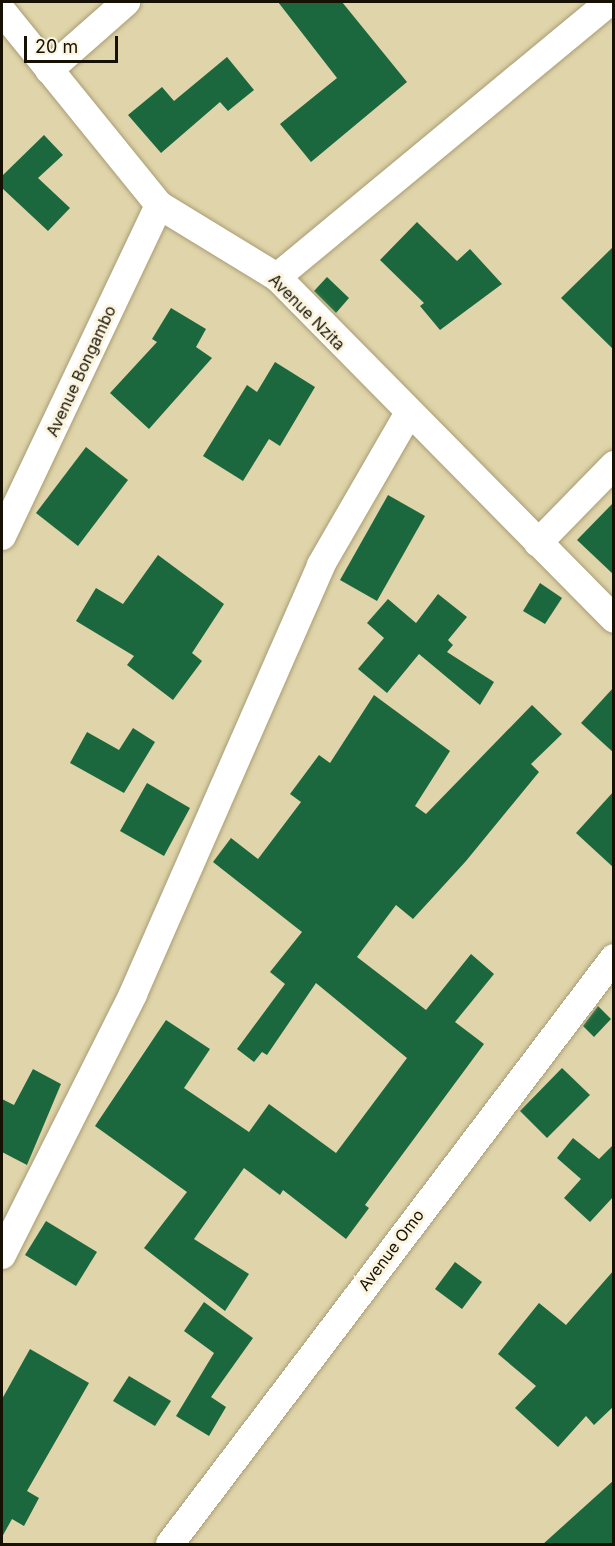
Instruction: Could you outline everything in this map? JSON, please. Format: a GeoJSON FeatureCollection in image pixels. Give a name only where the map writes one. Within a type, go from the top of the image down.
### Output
{"type":"FeatureCollection","features":[{"type":"Feature","properties":{"kind":"street"},"geometry":{"type":"LineString","coordinates":[[50,70],[126,2]]}},
{"type":"Feature","properties":{"kind":"street"},"geometry":{"type":"LineString","coordinates":[[277,277],[609,2]]}},
{"type":"Feature","properties":{"kind":"street","name":"Avenue Nzita"},"geometry":{"type":"LineString","coordinates":[[2,11],[159,205],[277,277],[407,416],[614,619]]}},
{"type":"Feature","properties":{"kind":"street","name":"Avenue Bongambo"},"geometry":{"type":"LineString","coordinates":[[2,536],[159,205]]}},
{"type":"Feature","properties":{"kind":"street"},"geometry":{"type":"LineString","coordinates":[[2,1255],[133,994],[321,565],[407,416]]}},
{"type":"Feature","properties":{"kind":"street"},"geometry":{"type":"LineString","coordinates":[[538,543],[614,465]]}},
{"type":"Feature","properties":{"kind":"street","name":"Avenue Omo"},"geometry":{"type":"LineString","coordinates":[[170,1545],[614,958]]}},
{"type":"Feature","properties":{"kind":"building"},"geometry":{"type":"Polygon","coordinates":[[[278,2],[342,2],[407,82],[311,162],[280,124],[337,78],[278,2]]]}},
{"type":"Feature","properties":{"kind":"building"},"geometry":{"type":"Polygon","coordinates":[[[227,57],[254,90],[228,111],[220,102],[161,153],[128,115],[162,87],[174,101],[227,57]]]}},
{"type":"Feature","properties":{"kind":"building"},"geometry":{"type":"Polygon","coordinates":[[[44,135],[63,155],[38,178],[70,208],[48,231],[2,188],[2,176],[44,135]]]}},
{"type":"Feature","properties":{"kind":"building"},"geometry":{"type":"Polygon","coordinates":[[[417,222],[457,261],[470,249],[502,284],[440,330],[420,306],[424,303],[380,260],[417,222]]]}},
{"type":"Feature","properties":{"kind":"building"},"geometry":{"type":"Polygon","coordinates":[[[614,246],[614,350],[561,298],[614,246]]]}},
{"type":"Feature","properties":{"kind":"building"},"geometry":{"type":"Polygon","coordinates":[[[327,277],[349,298],[336,313],[314,291],[327,277]]]}},
{"type":"Feature","properties":{"kind":"building"},"geometry":{"type":"Polygon","coordinates":[[[171,308],[206,329],[196,347],[212,358],[149,429],[110,393],[157,342],[152,339],[171,308]]]}},
{"type":"Feature","properties":{"kind":"building"},"geometry":{"type":"Polygon","coordinates":[[[275,362],[315,387],[280,446],[269,439],[243,481],[203,456],[247,385],[257,392],[275,362]]]}},
{"type":"Feature","properties":{"kind":"building"},"geometry":{"type":"Polygon","coordinates":[[[86,447],[128,480],[78,546],[36,513],[86,447]]]}},
{"type":"Feature","properties":{"kind":"building"},"geometry":{"type":"Polygon","coordinates":[[[388,495],[425,516],[377,601],[340,580],[388,495]]]}},
{"type":"Feature","properties":{"kind":"building"},"geometry":{"type":"Polygon","coordinates":[[[614,502],[614,575],[577,540],[614,502]]]}},
{"type":"Feature","properties":{"kind":"building"},"geometry":{"type":"Polygon","coordinates":[[[158,555],[224,604],[192,653],[202,661],[173,700],[127,665],[134,656],[76,621],[96,588],[123,604],[158,555]]]}},
{"type":"Feature","properties":{"kind":"building"},"geometry":{"type":"Polygon","coordinates":[[[540,583],[562,598],[545,624],[523,611],[540,583]]]}},
{"type":"Feature","properties":{"kind":"building"},"geometry":{"type":"Polygon","coordinates":[[[438,594],[467,617],[448,640],[453,645],[447,652],[494,682],[480,705],[419,654],[387,693],[358,669],[384,638],[367,623],[388,599],[416,623],[438,594]]]}},
{"type":"Feature","properties":{"kind":"building"},"geometry":{"type":"Polygon","coordinates":[[[614,687],[614,753],[581,723],[614,687]]]}},
{"type":"Feature","properties":{"kind":"building"},"geometry":{"type":"Polygon","coordinates":[[[374,695],[450,751],[415,806],[426,814],[532,705],[562,734],[531,764],[539,772],[466,861],[413,919],[396,905],[357,957],[426,1010],[471,954],[494,974],[455,1022],[484,1044],[365,1205],[369,1208],[346,1239],[283,1190],[280,1195],[244,1168],[194,1239],[249,1274],[225,1311],[144,1248],[187,1192],[95,1126],[166,1020],[210,1049],[184,1088],[249,1132],[269,1104],[336,1153],[407,1058],[316,983],[267,1055],[262,1052],[254,1062],[237,1049],[285,984],[270,972],[302,932],[213,862],[231,838],[258,859],[301,802],[290,794],[319,755],[330,763],[374,695]]]}},
{"type":"Feature","properties":{"kind":"building"},"geometry":{"type":"Polygon","coordinates":[[[133,728],[155,742],[124,793],[70,763],[87,732],[119,750],[133,728]]]}},
{"type":"Feature","properties":{"kind":"building"},"geometry":{"type":"Polygon","coordinates":[[[147,783],[190,808],[164,856],[120,831],[147,783]]]}},
{"type":"Feature","properties":{"kind":"building"},"geometry":{"type":"Polygon","coordinates":[[[614,791],[614,868],[576,833],[614,791]]]}},
{"type":"Feature","properties":{"kind":"building"},"geometry":{"type":"Polygon","coordinates":[[[598,1006],[611,1019],[594,1037],[583,1026],[598,1006]]]}},
{"type":"Feature","properties":{"kind":"building"},"geometry":{"type":"Polygon","coordinates":[[[562,1068],[590,1095],[547,1138],[520,1111],[562,1068]]]}},
{"type":"Feature","properties":{"kind":"building"},"geometry":{"type":"Polygon","coordinates":[[[33,1069],[61,1084],[27,1165],[2,1152],[2,1099],[14,1105],[33,1069]]]}},
{"type":"Feature","properties":{"kind":"building"},"geometry":{"type":"Polygon","coordinates":[[[573,1138],[599,1159],[614,1144],[614,1196],[590,1222],[564,1198],[581,1179],[557,1158],[573,1138]]]}},
{"type":"Feature","properties":{"kind":"building"},"geometry":{"type":"Polygon","coordinates":[[[46,1221],[97,1252],[76,1286],[25,1255],[46,1221]]]}},
{"type":"Feature","properties":{"kind":"building"},"geometry":{"type":"Polygon","coordinates":[[[455,1262],[482,1282],[462,1309],[435,1289],[455,1262]]]}},
{"type":"Feature","properties":{"kind":"building"},"geometry":{"type":"Polygon","coordinates":[[[614,1270],[614,1406],[594,1425],[586,1416],[558,1447],[515,1408],[536,1386],[498,1354],[539,1303],[566,1325],[614,1270]]]}},
{"type":"Feature","properties":{"kind":"building"},"geometry":{"type":"Polygon","coordinates":[[[204,1302],[253,1338],[211,1397],[226,1407],[209,1436],[176,1416],[214,1353],[184,1331],[204,1302]]]}},
{"type":"Feature","properties":{"kind":"building"},"geometry":{"type":"Polygon","coordinates":[[[30,1349],[89,1383],[27,1491],[39,1498],[24,1526],[12,1519],[2,1537],[2,1399],[30,1349]]]}},
{"type":"Feature","properties":{"kind":"building"},"geometry":{"type":"Polygon","coordinates":[[[129,1376],[171,1401],[155,1426],[113,1401],[129,1376]]]}},
{"type":"Feature","properties":{"kind":"building"},"geometry":{"type":"Polygon","coordinates":[[[614,1480],[614,1545],[542,1545],[614,1480]]]}}]}
